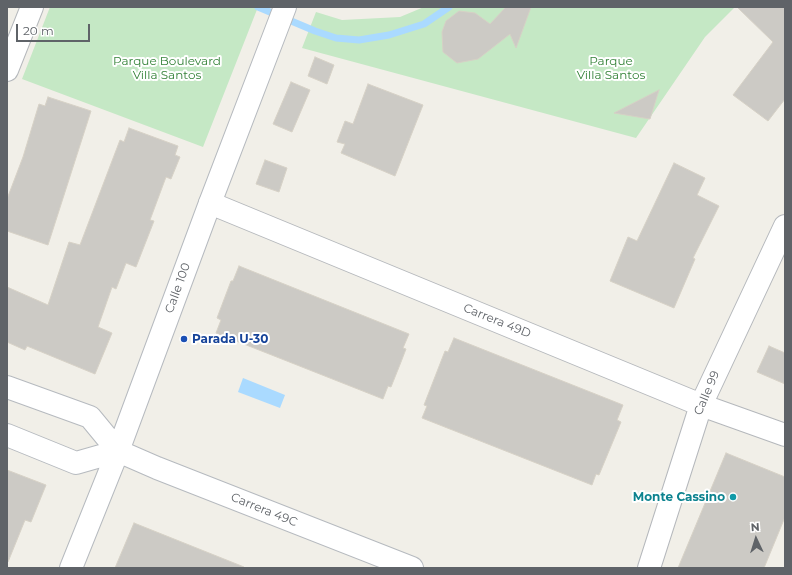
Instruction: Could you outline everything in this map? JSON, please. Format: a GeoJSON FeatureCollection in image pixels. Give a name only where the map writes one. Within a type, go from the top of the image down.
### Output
{"type":"FeatureCollection","features":[{"type":"Feature","properties":{"kind":"street"},"geometry":{"type":"LineString","coordinates":[[7,70],[32,7]]}},
{"type":"Feature","properties":{"kind":"street","name":"Calle 100"},"geometry":{"type":"LineString","coordinates":[[71,568],[118,451],[210,203],[283,14]]}},
{"type":"Feature","properties":{"kind":"street","name":"Carrera 49D"},"geometry":{"type":"LineString","coordinates":[[210,203],[701,405],[785,435]]}},
{"type":"Feature","properties":{"kind":"street","name":"Calle 99"},"geometry":{"type":"LineString","coordinates":[[649,568],[701,405],[785,226]]}},
{"type":"Feature","properties":{"kind":"street","name":"Carrera 49C"},"geometry":{"type":"LineString","coordinates":[[7,387],[90,418],[118,451],[157,468],[412,568]]}},
{"type":"Feature","properties":{"kind":"street"},"geometry":{"type":"LineString","coordinates":[[7,435],[76,463],[118,451]]}},
{"type":"Feature","properties":{"kind":"green space","name":"Parque Boulevard Villa Santos"},"geometry":{"type":"Polygon","coordinates":[[[50,7],[258,7],[203,147],[22,79],[50,7]]]}},
{"type":"Feature","properties":{"kind":"green space","name":"Parque Villa Santos"},"geometry":{"type":"Polygon","coordinates":[[[424,7],[735,7],[705,37],[636,138],[302,48],[316,12],[342,20],[400,17],[424,7]]]}},
{"type":"Feature","properties":{"kind":"water"},"geometry":{"type":"Polygon","coordinates":[[[243,378],[285,395],[280,408],[238,392],[243,378]]]}},
{"type":"Feature","properties":{"kind":"building"},"geometry":{"type":"Polygon","coordinates":[[[506,7],[531,7],[516,48],[510,34],[478,59],[457,63],[443,52],[442,32],[446,21],[459,11],[475,13],[490,24],[506,7]]]}},
{"type":"Feature","properties":{"kind":"building"},"geometry":{"type":"Polygon","coordinates":[[[737,7],[785,7],[785,99],[768,121],[733,95],[773,42],[737,7]]]}},
{"type":"Feature","properties":{"kind":"building"},"geometry":{"type":"Polygon","coordinates":[[[315,57],[334,65],[327,84],[308,76],[315,57]]]}},
{"type":"Feature","properties":{"kind":"building"},"geometry":{"type":"Polygon","coordinates":[[[291,82],[310,90],[292,132],[273,124],[291,82]]]}},
{"type":"Feature","properties":{"kind":"building"},"geometry":{"type":"Polygon","coordinates":[[[368,84],[423,105],[395,176],[341,153],[345,144],[337,142],[345,121],[353,124],[368,84]]]}},
{"type":"Feature","properties":{"kind":"building"},"geometry":{"type":"Polygon","coordinates":[[[659,90],[650,119],[614,113],[659,90]]]}},
{"type":"Feature","properties":{"kind":"building"},"geometry":{"type":"Polygon","coordinates":[[[48,97],[91,111],[48,245],[7,231],[7,199],[23,157],[39,104],[45,106],[48,97]]]}},
{"type":"Feature","properties":{"kind":"building"},"geometry":{"type":"Polygon","coordinates":[[[129,128],[178,146],[175,155],[180,157],[171,179],[166,177],[150,220],[154,221],[136,267],[126,263],[116,289],[112,287],[98,327],[112,333],[95,374],[27,346],[25,350],[7,342],[7,287],[48,305],[69,242],[80,245],[120,140],[124,142],[129,128]]]}},
{"type":"Feature","properties":{"kind":"building"},"geometry":{"type":"Polygon","coordinates":[[[265,160],[287,168],[279,192],[256,184],[265,160]]]}},
{"type":"Feature","properties":{"kind":"building"},"geometry":{"type":"Polygon","coordinates":[[[674,163],[705,178],[697,195],[719,206],[693,258],[695,259],[674,308],[610,281],[628,237],[637,241],[674,163]]]}},
{"type":"Feature","properties":{"kind":"building"},"geometry":{"type":"Polygon","coordinates":[[[239,266],[409,334],[403,348],[406,349],[391,387],[388,386],[383,399],[216,333],[221,320],[217,318],[231,281],[233,281],[239,266]]]}},
{"type":"Feature","properties":{"kind":"building"},"geometry":{"type":"Polygon","coordinates":[[[454,338],[623,405],[617,420],[621,422],[599,475],[596,474],[592,485],[422,418],[427,406],[424,405],[445,351],[448,352],[454,338]]]}},
{"type":"Feature","properties":{"kind":"building"},"geometry":{"type":"Polygon","coordinates":[[[769,346],[785,353],[785,384],[757,372],[769,346]]]}},
{"type":"Feature","properties":{"kind":"building"},"geometry":{"type":"Polygon","coordinates":[[[726,453],[785,477],[785,517],[764,568],[678,568],[726,453]]]}},
{"type":"Feature","properties":{"kind":"building"},"geometry":{"type":"Polygon","coordinates":[[[7,470],[46,485],[31,522],[25,520],[8,562],[7,561],[7,470]]]}},
{"type":"Feature","properties":{"kind":"building"},"geometry":{"type":"Polygon","coordinates":[[[134,523],[244,567],[244,568],[115,568],[134,523]]]}},
{"type":"Feature","properties":{"kind":"waterway"},"geometry":{"type":"LineString","coordinates":[[258,7],[315,31],[336,38],[359,40],[389,35],[424,24],[449,7]]}},
{"type":"Feature","properties":{"kind":"place","name":"Parada U-30"},"geometry":{"type":"Point","coordinates":[184,339]}},
{"type":"Feature","properties":{"kind":"place","name":"Monte Cassino"},"geometry":{"type":"Point","coordinates":[733,497]}}]}
